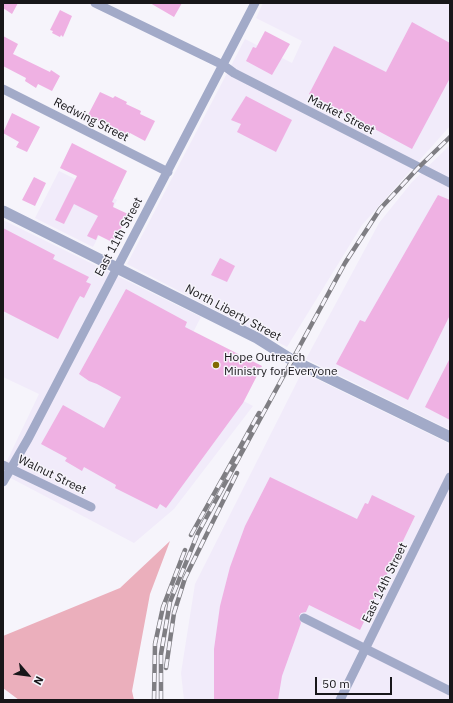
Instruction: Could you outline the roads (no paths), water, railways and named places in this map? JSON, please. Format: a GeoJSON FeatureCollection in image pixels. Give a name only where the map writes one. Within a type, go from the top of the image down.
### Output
{"type":"FeatureCollection","features":[{"type":"Feature","properties":{"kind":"street","name":"Market Street"},"geometry":{"type":"LineString","coordinates":[[95,3],[222,65],[234,73],[450,183]]}},
{"type":"Feature","properties":{"kind":"street","name":"East 11th Street"},"geometry":{"type":"LineString","coordinates":[[3,482],[7,466],[28,439],[255,3]]}},
{"type":"Feature","properties":{"kind":"street","name":"Redwing Street"},"geometry":{"type":"LineString","coordinates":[[3,89],[168,172]]}},
{"type":"Feature","properties":{"kind":"street","name":"North Liberty Street"},"geometry":{"type":"LineString","coordinates":[[3,211],[257,338],[292,360],[450,437]]}},
{"type":"Feature","properties":{"kind":"street","name":"Walnut Street"},"geometry":{"type":"LineString","coordinates":[[7,466],[91,507]]}},
{"type":"Feature","properties":{"kind":"street","name":"East 14th Street"},"geometry":{"type":"LineString","coordinates":[[340,700],[450,477]]}},
{"type":"Feature","properties":{"kind":"street"},"geometry":{"type":"LineString","coordinates":[[304,618],[450,691]]}},
{"type":"Feature","properties":{"kind":"railway"},"geometry":{"type":"LineString","coordinates":[[161,700],[161,654],[170,602],[198,533],[345,263],[380,209],[418,168],[450,137]]}},
{"type":"Feature","properties":{"kind":"railway"},"geometry":{"type":"LineString","coordinates":[[191,535],[259,413]]}},
{"type":"Feature","properties":{"kind":"railway"},"geometry":{"type":"LineString","coordinates":[[166,668],[174,613],[185,578],[237,473]]}},
{"type":"Feature","properties":{"kind":"railway"},"geometry":{"type":"LineString","coordinates":[[154,700],[155,644],[163,607],[185,550]]}},
{"type":"Feature","properties":{"kind":"place","name":"Hope Outreach Ministry for Everyone"},"geometry":{"type":"Point","coordinates":[216,365]}}]}
